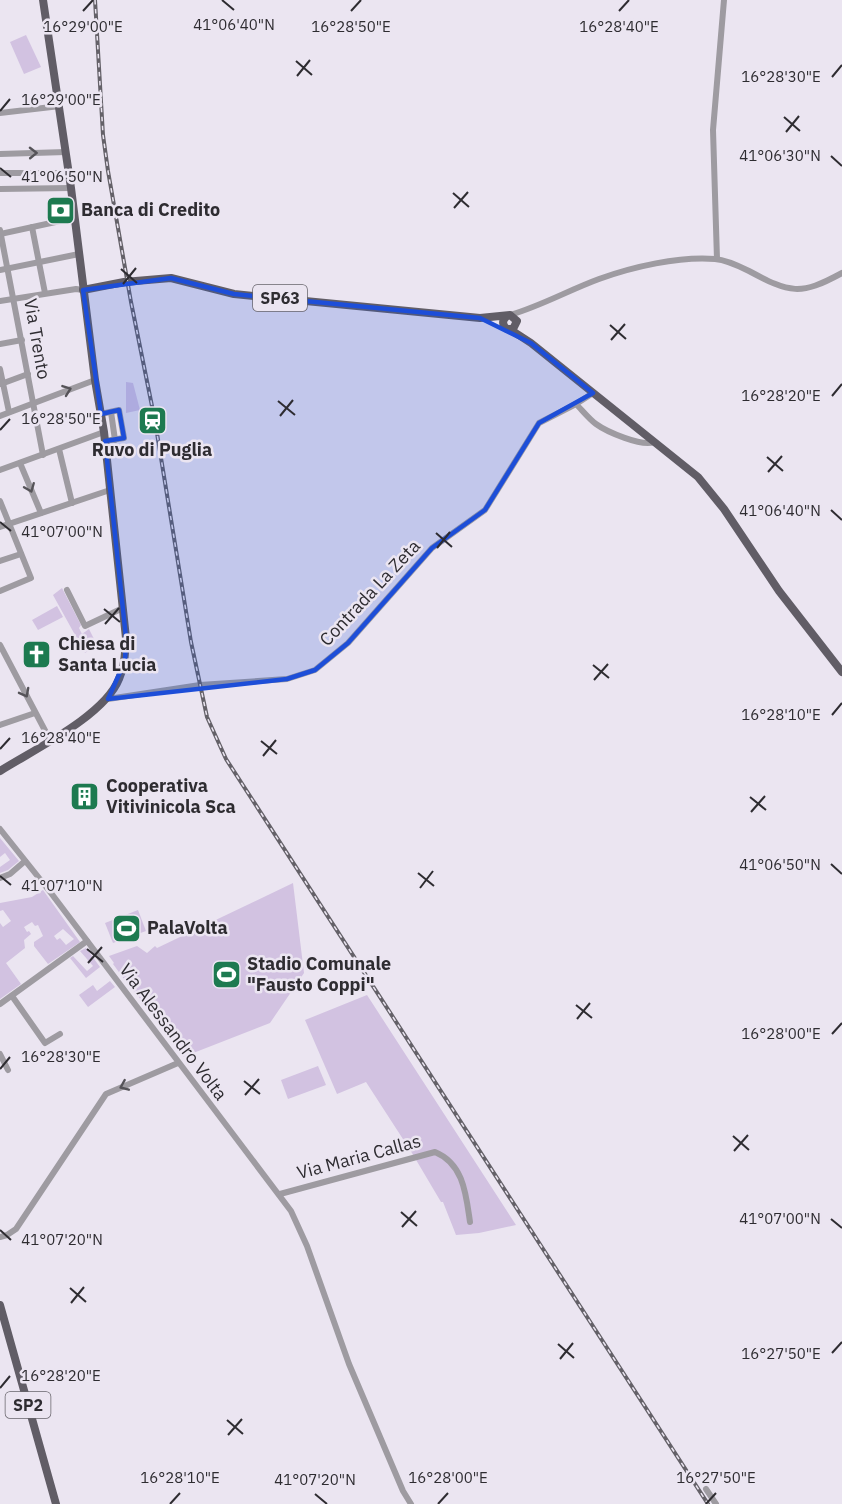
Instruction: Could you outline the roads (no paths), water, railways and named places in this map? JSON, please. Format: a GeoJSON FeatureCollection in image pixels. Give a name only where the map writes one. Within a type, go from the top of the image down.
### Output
{"type":"FeatureCollection","features":[{"type":"Feature","properties":{"kind":"main road"},"geometry":{"type":"LineString","coordinates":[[0,771],[92,714],[108,699],[119,680],[125,661],[126,638],[105,437],[95,380],[60,106],[43,0]]}},
{"type":"Feature","properties":{"kind":"main road","name":"SP63"},"geometry":{"type":"LineString","coordinates":[[83,290],[124,282],[171,278],[234,294],[511,323],[531,343],[698,477],[712,492],[779,591],[842,672]]}},
{"type":"Feature","properties":{"kind":"main road","name":"SP2"},"geometry":{"type":"LineString","coordinates":[[0,1305],[56,1504]]}},
{"type":"Feature","properties":{"kind":"street"},"geometry":{"type":"LineString","coordinates":[[717,259],[713,130],[724,0]]}},
{"type":"Feature","properties":{"kind":"street"},"geometry":{"type":"LineString","coordinates":[[0,112],[60,106]]}},
{"type":"Feature","properties":{"kind":"street"},"geometry":{"type":"LineString","coordinates":[[0,154],[66,152]]}},
{"type":"Feature","properties":{"kind":"street"},"geometry":{"type":"LineString","coordinates":[[0,173],[69,174]]}},
{"type":"Feature","properties":{"kind":"street"},"geometry":{"type":"LineString","coordinates":[[0,189],[71,188]]}},
{"type":"Feature","properties":{"kind":"street"},"geometry":{"type":"LineString","coordinates":[[0,234],[74,218]]}},
{"type":"Feature","properties":{"kind":"street"},"geometry":{"type":"LineString","coordinates":[[32,227],[45,293]]}},
{"type":"Feature","properties":{"kind":"street","name":"Via Trento"},"geometry":{"type":"LineString","coordinates":[[0,230],[43,455]]}},
{"type":"Feature","properties":{"kind":"street"},"geometry":{"type":"LineString","coordinates":[[0,270],[79,254]]}},
{"type":"Feature","properties":{"kind":"street"},"geometry":{"type":"LineString","coordinates":[[511,323],[528,310],[609,276],[672,261],[717,259],[736,265],[774,284],[792,289],[810,288],[842,273]]}},
{"type":"Feature","properties":{"kind":"street"},"geometry":{"type":"LineString","coordinates":[[0,301],[45,293],[83,290]]}},
{"type":"Feature","properties":{"kind":"street"},"geometry":{"type":"LineString","coordinates":[[0,344],[22,340]]}},
{"type":"Feature","properties":{"kind":"street"},"geometry":{"type":"LineString","coordinates":[[0,369],[1,383],[9,412]]}},
{"type":"Feature","properties":{"kind":"street"},"geometry":{"type":"LineString","coordinates":[[1,383],[27,374]]}},
{"type":"Feature","properties":{"kind":"street"},"geometry":{"type":"LineString","coordinates":[[0,416],[95,380]]}},
{"type":"Feature","properties":{"kind":"street","name":"Contrada La Zeta"},"geometry":{"type":"LineString","coordinates":[[108,699],[200,685],[287,679],[315,670],[348,643],[432,548],[485,510],[539,423],[593,393]]}},
{"type":"Feature","properties":{"kind":"street"},"geometry":{"type":"LineString","coordinates":[[576,404],[594,423],[612,434],[645,443],[654,442]]}},
{"type":"Feature","properties":{"kind":"street"},"geometry":{"type":"LineString","coordinates":[[0,470],[59,449],[105,437],[115,440],[124,438],[119,410],[101,414]]}},
{"type":"Feature","properties":{"kind":"street"},"geometry":{"type":"LineString","coordinates":[[59,449],[72,503]]}},
{"type":"Feature","properties":{"kind":"street"},"geometry":{"type":"LineString","coordinates":[[20,463],[40,513]]}},
{"type":"Feature","properties":{"kind":"street"},"geometry":{"type":"LineString","coordinates":[[0,527],[110,489]]}},
{"type":"Feature","properties":{"kind":"street"},"geometry":{"type":"LineString","coordinates":[[0,501],[31,578],[2,590],[0,580]]}},
{"type":"Feature","properties":{"kind":"street"},"geometry":{"type":"LineString","coordinates":[[0,561],[21,554]]}},
{"type":"Feature","properties":{"kind":"street"},"geometry":{"type":"LineString","coordinates":[[67,590],[85,626],[123,608]]}},
{"type":"Feature","properties":{"kind":"street"},"geometry":{"type":"LineString","coordinates":[[0,645],[50,740]]}},
{"type":"Feature","properties":{"kind":"street"},"geometry":{"type":"LineString","coordinates":[[0,725],[35,713]]}},
{"type":"Feature","properties":{"kind":"street","name":"Via Alessandro Volta"},"geometry":{"type":"LineString","coordinates":[[0,829],[280,1194],[297,1221],[349,1364],[403,1491],[411,1504]]}},
{"type":"Feature","properties":{"kind":"street"},"geometry":{"type":"LineString","coordinates":[[0,878],[10,874],[25,861]]}},
{"type":"Feature","properties":{"kind":"street"},"geometry":{"type":"LineString","coordinates":[[0,1004],[87,941]]}},
{"type":"Feature","properties":{"kind":"street"},"geometry":{"type":"LineString","coordinates":[[12,996],[45,1043],[60,1034]]}},
{"type":"Feature","properties":{"kind":"street"},"geometry":{"type":"LineString","coordinates":[[0,1054],[8,1070]]}},
{"type":"Feature","properties":{"kind":"street"},"geometry":{"type":"LineString","coordinates":[[0,1237],[16,1229],[105,1094],[178,1063]]}},
{"type":"Feature","properties":{"kind":"street","name":"Via Maria Callas"},"geometry":{"type":"LineString","coordinates":[[280,1194],[435,1152],[449,1161],[462,1180],[470,1222]]}},
{"type":"Feature","properties":{"kind":"street"},"geometry":{"type":"LineString","coordinates":[[706,1488],[716,1504]]}},
{"type":"Feature","properties":{"kind":"railway"},"geometry":{"type":"LineString","coordinates":[[95,0],[103,135],[108,171],[155,421],[191,642],[207,717],[226,759],[708,1504]]}},
{"type":"Feature","properties":{"kind":"place","name":"Banca di Credito"},"geometry":{"type":"Point","coordinates":[60,210]}},
{"type":"Feature","properties":{"kind":"place","name":"Ruvo di Puglia"},"geometry":{"type":"Point","coordinates":[152,421]}},
{"type":"Feature","properties":{"kind":"place","name":"Chiesa di Santa Lucia"},"geometry":{"type":"Point","coordinates":[37,654]}},
{"type":"Feature","properties":{"kind":"place","name":"Cooperativa Vitivinicola Sca"},"geometry":{"type":"Point","coordinates":[85,796]}},
{"type":"Feature","properties":{"kind":"place","name":"PalaVolta"},"geometry":{"type":"Point","coordinates":[126,928]}},
{"type":"Feature","properties":{"kind":"place","name":"Stadio Comunale \"Fausto Coppi\""},"geometry":{"type":"Point","coordinates":[226,974]}}]}
